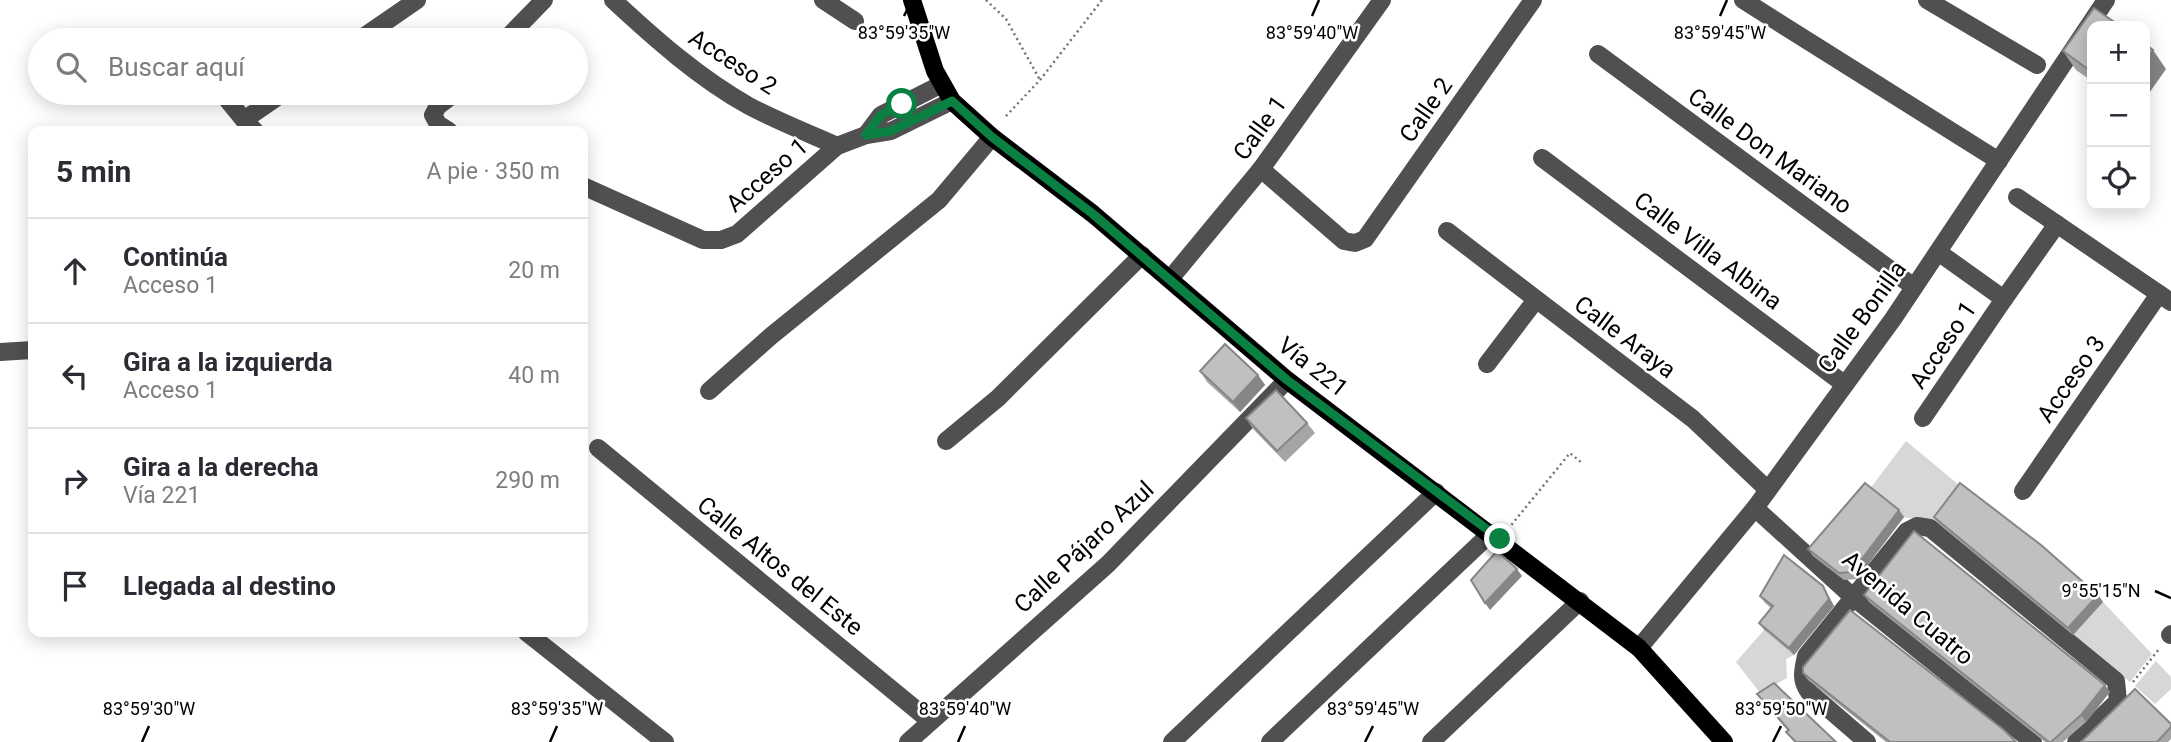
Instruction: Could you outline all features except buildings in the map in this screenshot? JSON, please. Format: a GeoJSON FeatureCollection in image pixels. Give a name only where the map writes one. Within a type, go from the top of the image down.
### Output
{"type":"FeatureCollection","features":[{"type":"Feature","properties":{"kind":"main road","name":"Vía 221"},"geometry":{"type":"LineString","coordinates":[[912,0],[942,85],[952,101],[992,137],[1170,279],[1287,380],[1496,536],[1639,648],[1724,742]]}},
{"type":"Feature","properties":{"kind":"street"},"geometry":{"type":"LineString","coordinates":[[376,28],[417,0]]}},
{"type":"Feature","properties":{"kind":"street"},"geometry":{"type":"LineString","coordinates":[[517,28],[544,0]]}},
{"type":"Feature","properties":{"kind":"street","name":"Acceso 2"},"geometry":{"type":"LineString","coordinates":[[613,0],[681,59],[750,107],[837,146]]}},
{"type":"Feature","properties":{"kind":"street"},"geometry":{"type":"LineString","coordinates":[[822,0],[855,21]]}},
{"type":"Feature","properties":{"kind":"street","name":"Calle 1"},"geometry":{"type":"LineString","coordinates":[[1170,279],[1261,169],[1382,0]]}},
{"type":"Feature","properties":{"kind":"street","name":"Calle 2"},"geometry":{"type":"LineString","coordinates":[[1261,169],[1344,241],[1355,243],[1364,239],[1533,0]]}},
{"type":"Feature","properties":{"kind":"street"},"geometry":{"type":"LineString","coordinates":[[1743,0],[1999,161]]}},
{"type":"Feature","properties":{"kind":"street"},"geometry":{"type":"LineString","coordinates":[[1927,0],[2037,65]]}},
{"type":"Feature","properties":{"kind":"street","name":"Calle Bonilla"},"geometry":{"type":"LineString","coordinates":[[1639,648],[1768,490],[1914,287],[2106,0]]}},
{"type":"Feature","properties":{"kind":"street","name":"Calle Don Mariano"},"geometry":{"type":"LineString","coordinates":[[1598,54],[1914,287]]}},
{"type":"Feature","properties":{"kind":"street","name":"Acceso 1"},"geometry":{"type":"LineString","coordinates":[[866,135],[881,115],[942,85]]}},
{"type":"Feature","properties":{"kind":"street","name":"Acceso 1"},"geometry":{"type":"LineString","coordinates":[[588,189],[704,240],[721,240],[737,234],[837,146],[866,135],[891,131],[952,101]]}},
{"type":"Feature","properties":{"kind":"street"},"geometry":{"type":"LineString","coordinates":[[232,105],[250,125],[271,105]]}},
{"type":"Feature","properties":{"kind":"street"},"geometry":{"type":"LineString","coordinates":[[439,105],[433,115],[444,126]]}},
{"type":"Feature","properties":{"kind":"street"},"geometry":{"type":"LineString","coordinates":[[709,391],[771,336],[939,200],[992,137]]}},
{"type":"Feature","properties":{"kind":"street","name":"Calle Villa Albina"},"geometry":{"type":"LineString","coordinates":[[1542,158],[1844,384]]}},
{"type":"Feature","properties":{"kind":"street"},"geometry":{"type":"LineString","coordinates":[[2017,197],[2165,298]]}},
{"type":"Feature","properties":{"kind":"street","name":"Acceso 1"},"geometry":{"type":"LineString","coordinates":[[1923,418],[2057,224]]}},
{"type":"Feature","properties":{"kind":"street","name":"Calle Araya"},"geometry":{"type":"LineString","coordinates":[[1447,230],[1535,301],[1693,419],[1768,490]]}},
{"type":"Feature","properties":{"kind":"street","name":"Acceso 1"},"geometry":{"type":"LineString","coordinates":[[1938,252],[2004,299]]}},
{"type":"Feature","properties":{"kind":"street"},"geometry":{"type":"LineString","coordinates":[[946,441],[998,398],[1142,256]]}},
{"type":"Feature","properties":{"kind":"street","name":"Acceso 3"},"geometry":{"type":"LineString","coordinates":[[2023,491],[2165,298]]}},
{"type":"Feature","properties":{"kind":"street"},"geometry":{"type":"LineString","coordinates":[[1487,364],[1535,301]]}},
{"type":"Feature","properties":{"kind":"street"},"geometry":{"type":"LineString","coordinates":[[0,352],[28,350]]}},
{"type":"Feature","properties":{"kind":"street","name":"Calle Pájaro Azul"},"geometry":{"type":"LineString","coordinates":[[908,742],[1108,564],[1287,380]]}},
{"type":"Feature","properties":{"kind":"street","name":"Calle Altos del Este"},"geometry":{"type":"LineString","coordinates":[[598,448],[930,721]]}},
{"type":"Feature","properties":{"kind":"street"},"geometry":{"type":"LineString","coordinates":[[1172,742],[1436,492]]}},
{"type":"Feature","properties":{"kind":"street","name":"Avenida Cuatro"},"geometry":{"type":"LineString","coordinates":[[1755,508],[1854,598],[2033,742]]}},
{"type":"Feature","properties":{"kind":"street"},"geometry":{"type":"LineString","coordinates":[[1867,742],[1803,685],[1806,656],[1907,531],[1917,526],[1930,528],[2116,681],[2118,701],[2076,742]]}},
{"type":"Feature","properties":{"kind":"street"},"geometry":{"type":"LineString","coordinates":[[1270,742],[1496,536]]}},
{"type":"Feature","properties":{"kind":"street"},"geometry":{"type":"LineString","coordinates":[[1431,742],[1580,601]]}},
{"type":"Feature","properties":{"kind":"street"},"geometry":{"type":"LineString","coordinates":[[532,637],[665,742]]}},
{"type":"Feature","properties":{"kind":"path"},"geometry":{"type":"LineString","coordinates":[[986,0],[1006,19],[1040,80]]}},
{"type":"Feature","properties":{"kind":"path"},"geometry":{"type":"LineString","coordinates":[[1006,116],[1040,80],[1102,0]]}},
{"type":"Feature","properties":{"kind":"path"},"geometry":{"type":"LineString","coordinates":[[1496,536],[1570,453],[1582,463]]}},
{"type":"Feature","properties":{"kind":"path"},"geometry":{"type":"LineString","coordinates":[[2118,701],[2171,634]]}},
{"type":"Feature","properties":{"kind":"shaded area"},"geometry":{"type":"Polygon","coordinates":[[[1906,441],[1965,490],[1939,524],[1904,517],[1869,490],[1906,441]]]}},
{"type":"Feature","properties":{"kind":"shaded area"},"geometry":{"type":"Polygon","coordinates":[[[2103,602],[2152,654],[2130,682],[2073,634],[2103,602]]]}},
{"type":"Feature","properties":{"kind":"shaded area"},"geometry":{"type":"Polygon","coordinates":[[[1764,630],[1794,655],[1786,659],[1787,678],[1760,693],[1736,662],[1764,630]]]}},
{"type":"Feature","properties":{"kind":"shaded area"},"geometry":{"type":"Polygon","coordinates":[[[2156,661],[2171,677],[2171,689],[2155,704],[2135,686],[2156,661]]]}},
{"type":"Feature","properties":{"kind":"route"},"geometry":{"type":"LineString","coordinates":[[902,104],[881,115],[866,135],[891,131],[952,101],[992,137],[1093,214],[1287,380],[1500,539]]}}]}
